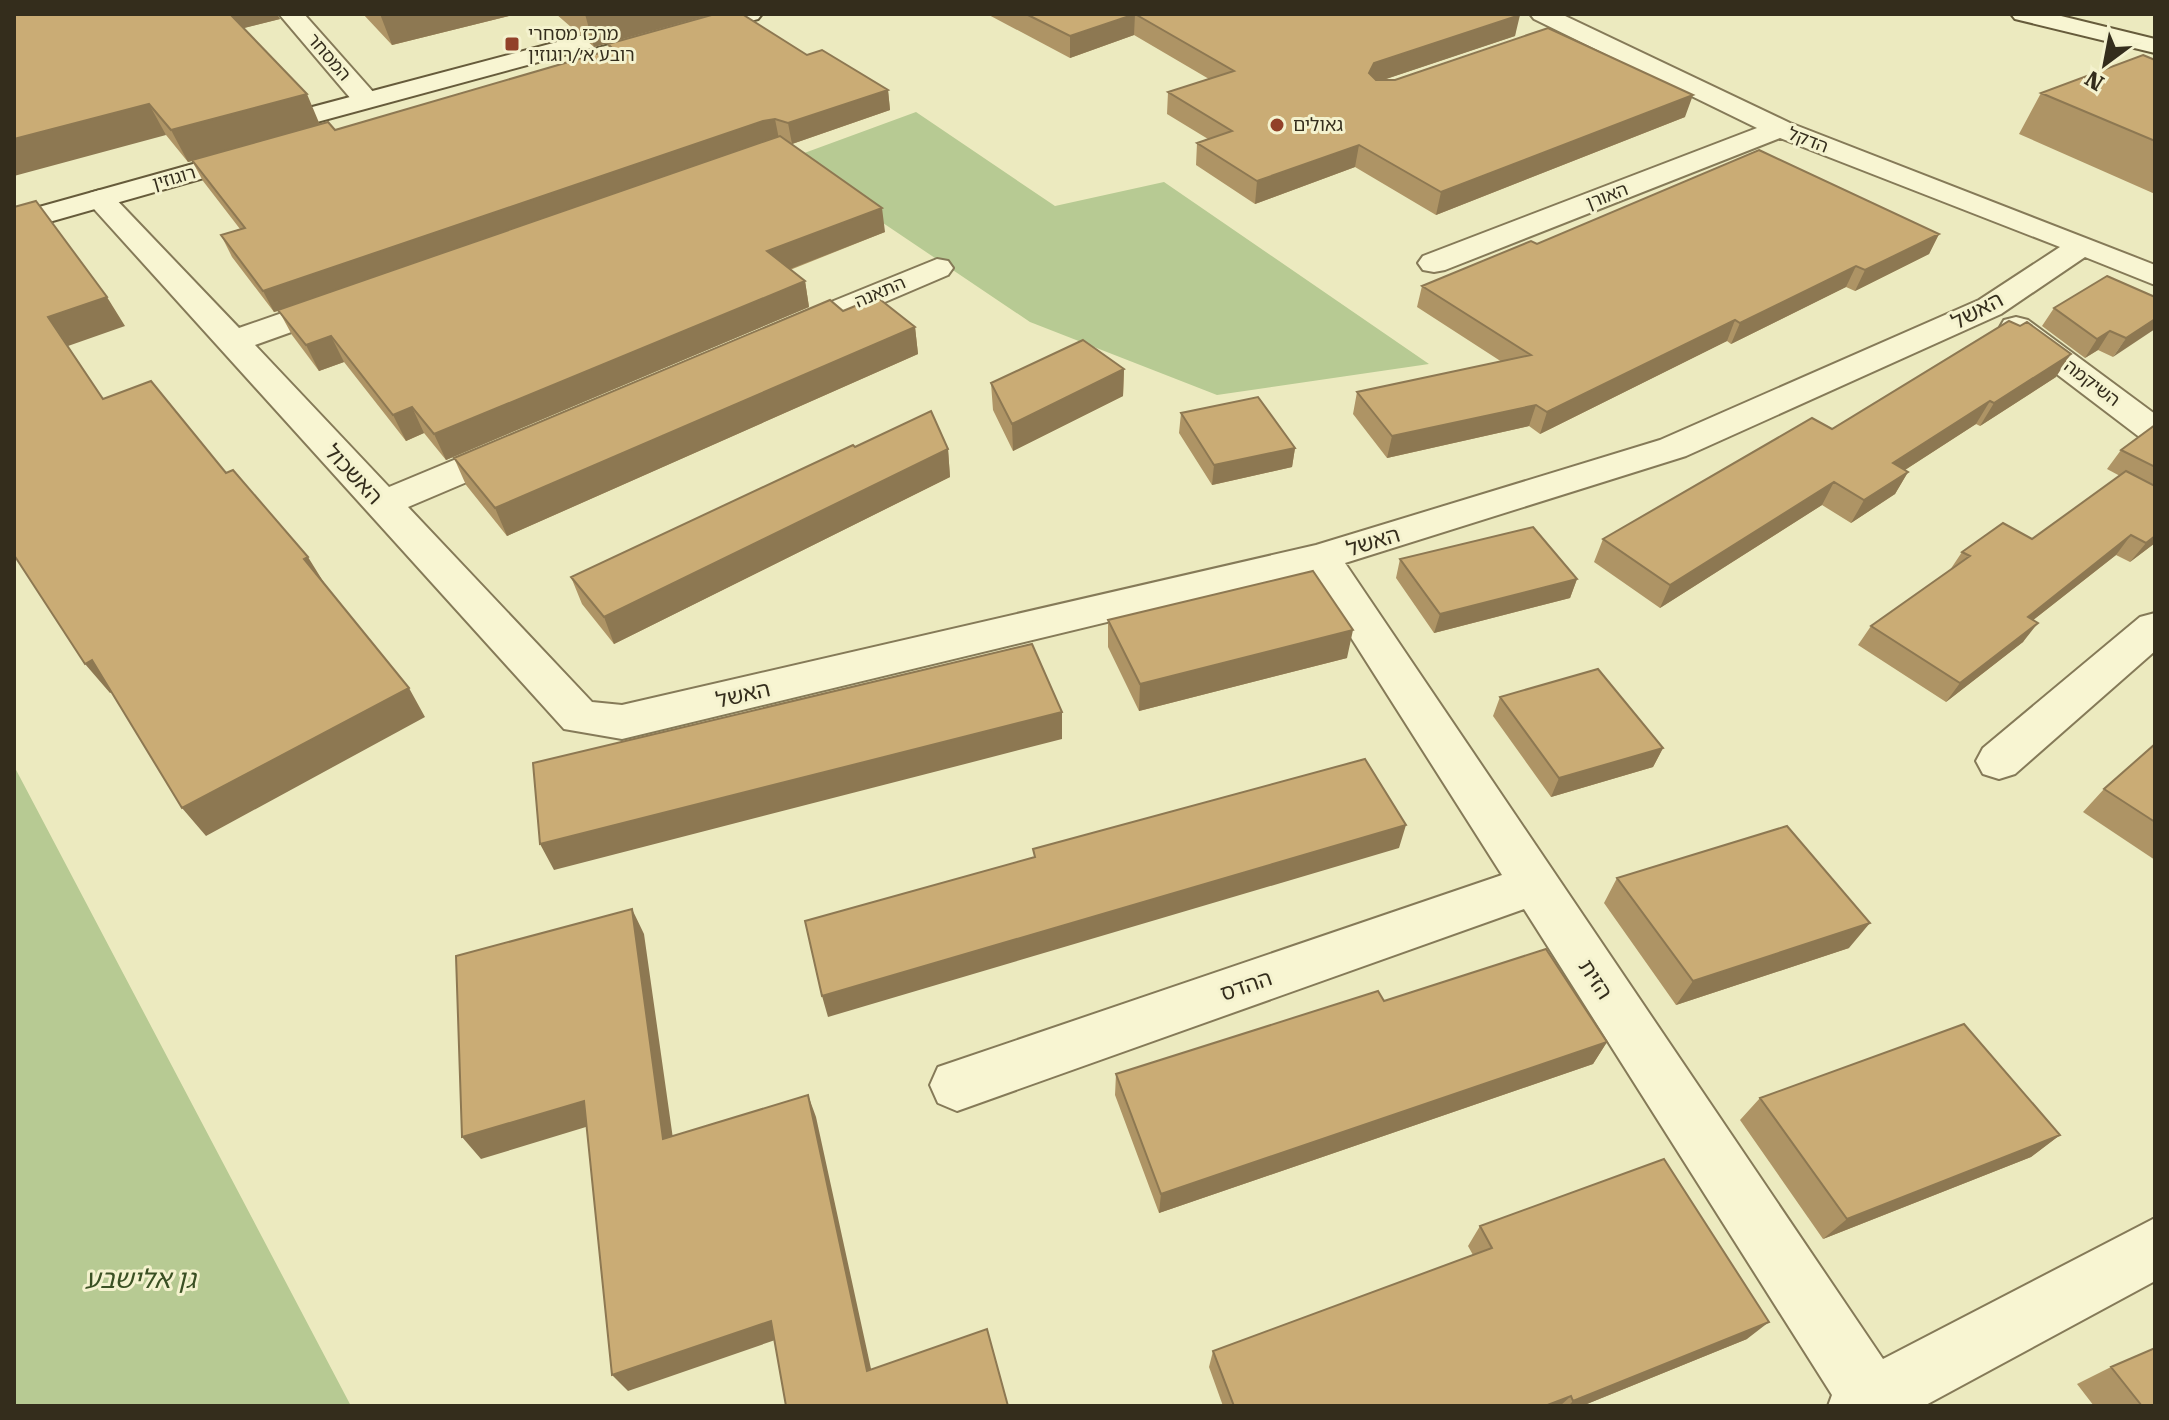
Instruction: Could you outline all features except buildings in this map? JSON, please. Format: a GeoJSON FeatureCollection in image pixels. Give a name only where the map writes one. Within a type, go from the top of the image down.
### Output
{"type":"FeatureCollection","features":[{"type":"Feature","properties":{"kind":"street","name":"המסחר"},"geometry":{"type":"LineString","coordinates":[[291,14],[366,100]]}},
{"type":"Feature","properties":{"kind":"street","name":"רוגוזין"},"geometry":{"type":"LineString","coordinates":[[60,183],[688,14]]}},
{"type":"Feature","properties":{"kind":"street","name":"רוגוזין"},"geometry":{"type":"LineString","coordinates":[[14,223],[750,14]]}},
{"type":"Feature","properties":{"kind":"street"},"geometry":{"type":"LineString","coordinates":[[2023,14],[2155,46]]}},
{"type":"Feature","properties":{"kind":"street","name":"הדקל"},"geometry":{"type":"LineString","coordinates":[[1543,26],[1573,28],[1780,129],[2083,245],[2155,276]]}},
{"type":"Feature","properties":{"kind":"street","name":"האורן"},"geometry":{"type":"LineString","coordinates":[[1434,263],[1780,129]]}},
{"type":"Feature","properties":{"kind":"street","name":"האשכול"},"geometry":{"type":"LineString","coordinates":[[100,199],[580,717],[622,722]]}},
{"type":"Feature","properties":{"kind":"street","name":"האשל"},"geometry":{"type":"LineString","coordinates":[[622,722],[1320,557],[1673,448],[1990,307],[2083,245]]}},
{"type":"Feature","properties":{"kind":"street","name":"התאנה"},"geometry":{"type":"LineString","coordinates":[[761,343],[937,268]]}},
{"type":"Feature","properties":{"kind":"street"},"geometry":{"type":"LineString","coordinates":[[232,342],[365,295]]}},
{"type":"Feature","properties":{"kind":"street","name":"השיקמה"},"geometry":{"type":"LineString","coordinates":[[1990,307],[2155,431]]}},
{"type":"Feature","properties":{"kind":"street"},"geometry":{"type":"LineString","coordinates":[[382,504],[543,436]]}},
{"type":"Feature","properties":{"kind":"street","name":"הזית"},"geometry":{"type":"LineString","coordinates":[[1320,557],[1866,1403],[2155,1248]]}},
{"type":"Feature","properties":{"kind":"street"},"geometry":{"type":"LineString","coordinates":[[1999,761],[2155,628]]}},
{"type":"Feature","properties":{"kind":"street","name":"ההדס"},"geometry":{"type":"LineString","coordinates":[[957,1085],[1534,885]]}},
{"type":"Feature","properties":{"kind":"green space"},"geometry":{"type":"Polygon","coordinates":[[[916,112],[1055,206],[1164,182],[1429,364],[1217,395],[1030,322],[788,159],[916,112]]]}},
{"type":"Feature","properties":{"kind":"green space","name":"גן אלישבע"},"geometry":{"type":"Polygon","coordinates":[[[14,766],[351,1406],[14,1406],[14,766]]]}},
{"type":"Feature","properties":{"kind":"place","name":"מרכז מסחרי רובע א׳/רוגוזין"},"geometry":{"type":"Point","coordinates":[512,44]}},
{"type":"Feature","properties":{"kind":"place","name":"גאולים"},"geometry":{"type":"Point","coordinates":[1277,125]}}]}
